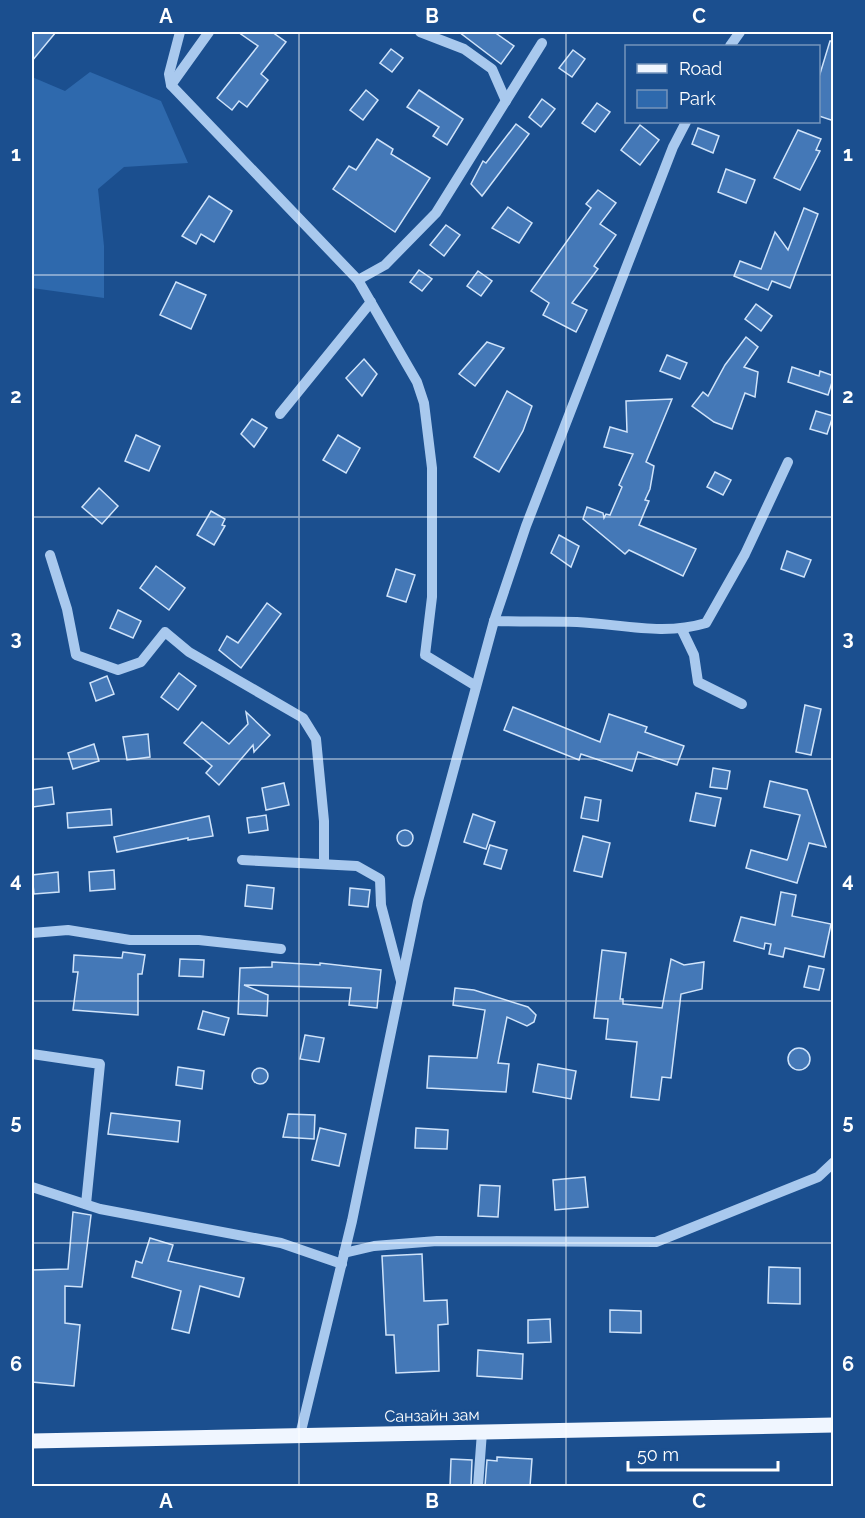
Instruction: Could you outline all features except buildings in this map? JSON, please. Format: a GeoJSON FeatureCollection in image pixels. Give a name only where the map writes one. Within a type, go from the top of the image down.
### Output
{"type":"FeatureCollection","features":[{"type":"Feature","properties":{"kind":"main road","name":"Санзайн зам"},"geometry":{"type":"LineString","coordinates":[[32,1441],[834,1425]]}},
{"type":"Feature","properties":{"kind":"street"},"geometry":{"type":"LineString","coordinates":[[180,32],[169,74],[171,85],[358,280],[417,382],[424,403],[432,468],[432,597],[425,655],[476,686]]}},
{"type":"Feature","properties":{"kind":"street"},"geometry":{"type":"LineString","coordinates":[[171,85],[209,32]]}},
{"type":"Feature","properties":{"kind":"street"},"geometry":{"type":"LineString","coordinates":[[420,32],[464,49],[492,69],[506,101]]}},
{"type":"Feature","properties":{"kind":"street"},"geometry":{"type":"LineString","coordinates":[[731,45],[740,32]]}},
{"type":"Feature","properties":{"kind":"street"},"geometry":{"type":"LineString","coordinates":[[358,280],[385,265],[436,213],[542,43]]}},
{"type":"Feature","properties":{"kind":"street"},"geometry":{"type":"LineString","coordinates":[[300,1435],[331,1301],[342,1264],[418,901],[494,621],[535,504],[673,147],[685,123]]}},
{"type":"Feature","properties":{"kind":"street"},"geometry":{"type":"LineString","coordinates":[[280,414],[371,302]]}},
{"type":"Feature","properties":{"kind":"street"},"geometry":{"type":"LineString","coordinates":[[494,621],[579,622],[628,629],[682,630],[706,623],[745,554],[788,462]]}},
{"type":"Feature","properties":{"kind":"street"},"geometry":{"type":"LineString","coordinates":[[50,555],[67,609],[76,655],[118,670],[141,662],[165,633],[189,652],[303,718],[316,739],[324,821],[324,863]]}},
{"type":"Feature","properties":{"kind":"street"},"geometry":{"type":"LineString","coordinates":[[682,630],[694,655],[698,682],[742,704]]}},
{"type":"Feature","properties":{"kind":"street"},"geometry":{"type":"LineString","coordinates":[[242,860],[357,866],[380,879],[381,905],[401,983]]}},
{"type":"Feature","properties":{"kind":"street"},"geometry":{"type":"LineString","coordinates":[[32,933],[68,930],[130,940],[199,940],[281,949]]}},
{"type":"Feature","properties":{"kind":"street"},"geometry":{"type":"LineString","coordinates":[[32,1054],[100,1064],[87,1204]]}},
{"type":"Feature","properties":{"kind":"street"},"geometry":{"type":"LineString","coordinates":[[344,1253],[374,1246],[436,1240],[656,1242],[818,1177],[834,1162]]}},
{"type":"Feature","properties":{"kind":"street"},"geometry":{"type":"LineString","coordinates":[[32,1188],[87,1204],[281,1243],[342,1264]]}},
{"type":"Feature","properties":{"kind":"street"},"geometry":{"type":"LineString","coordinates":[[478,1486],[482,1432]]}},
{"type":"Feature","properties":{"kind":"green space"},"geometry":{"type":"Polygon","coordinates":[[[90,72],[161,101],[188,163],[124,167],[98,189],[104,246],[104,298],[32,288],[32,77],[65,91],[90,72]]]}}]}
